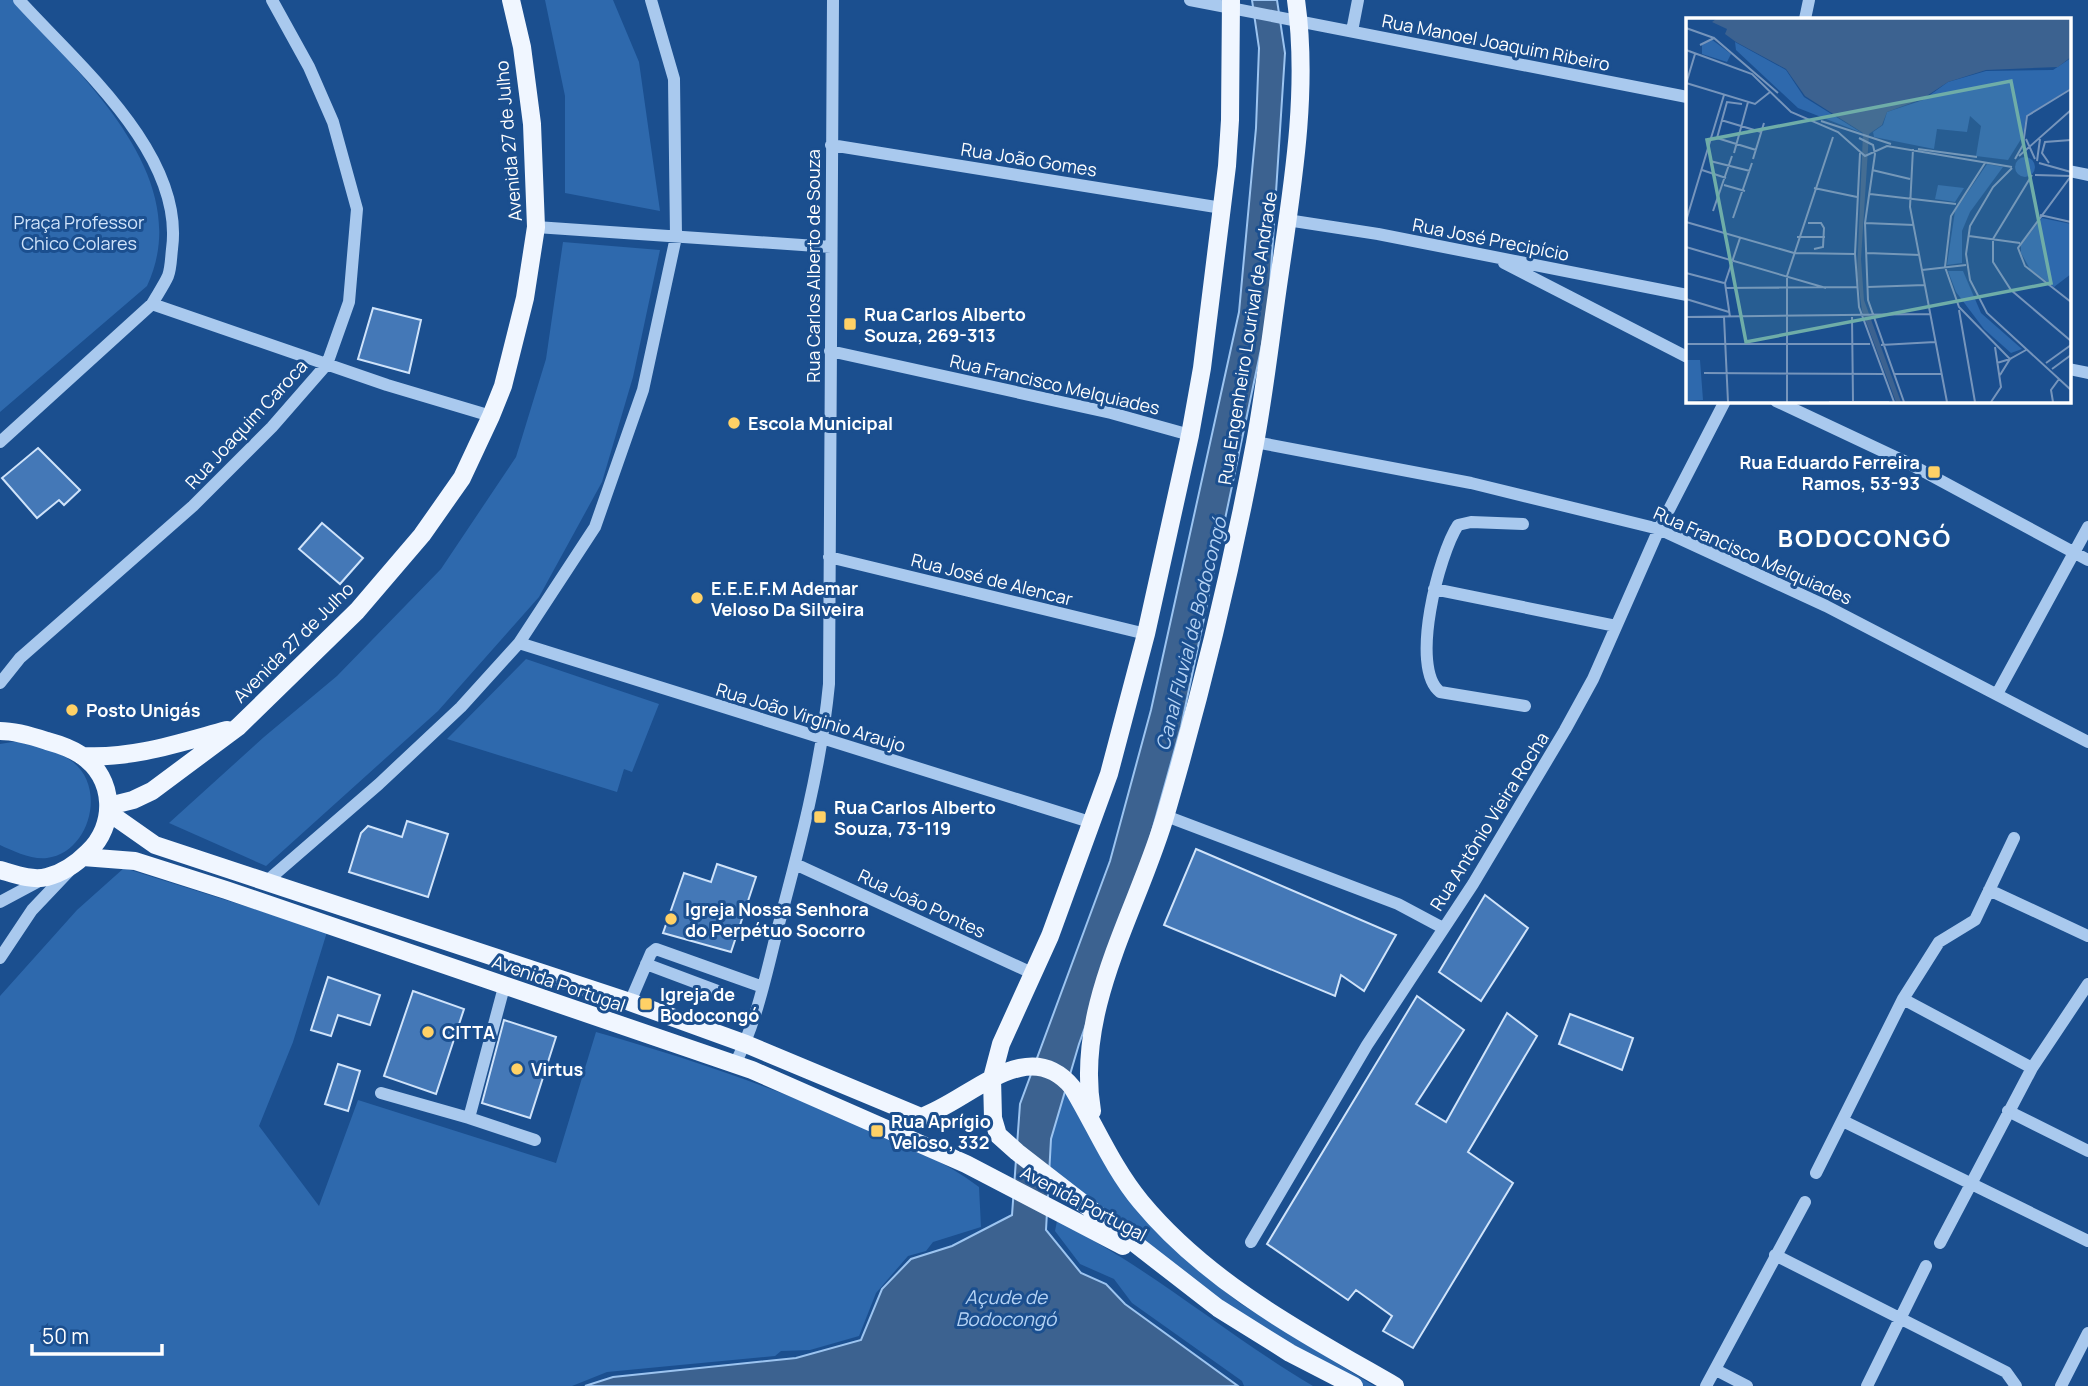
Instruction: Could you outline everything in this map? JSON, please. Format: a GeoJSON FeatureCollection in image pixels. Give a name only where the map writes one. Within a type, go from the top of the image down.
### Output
{"type":"FeatureCollection","features":[{"type":"Feature","properties":{"kind":"main road","name":"Avenida 27 de Julho"},"geometry":{"type":"LineString","coordinates":[[109,809],[152,791],[237,727],[357,611],[422,535],[462,478],[503,386],[522,310],[536,227],[531,124],[522,47],[511,0]]}},
{"type":"Feature","properties":{"kind":"main road","name":"Rua Engenheiro Lourival de Andrade"},"geometry":{"type":"LineString","coordinates":[[1093,1122],[1086,1072],[1096,1003],[1148,873],[1166,816],[1229,569],[1255,442],[1287,220],[1299,87],[1294,20],[1296,0]]}},
{"type":"Feature","properties":{"kind":"main road"},"geometry":{"type":"LineString","coordinates":[[992,1078],[1001,1044],[1034,974],[1093,823],[1146,634],[1190,435],[1222,208],[1230,120],[1235,5]]}},
{"type":"Feature","properties":{"kind":"main road","name":"Avenida 27 de Julho"},"geometry":{"type":"LineString","coordinates":[[82,756],[109,757],[155,751],[237,727]]}},
{"type":"Feature","properties":{"kind":"main road"},"geometry":{"type":"LineString","coordinates":[[0,731],[33,737],[82,756],[103,779],[109,809],[101,840],[78,861],[46,877],[21,876],[0,870]]}},
{"type":"Feature","properties":{"kind":"main road","name":"Avenida Portugal"},"geometry":{"type":"LineString","coordinates":[[109,809],[142,837],[164,848],[630,1002],[746,1044],[921,1117],[942,1110],[992,1078],[1017,1068],[1049,1067],[1062,1075],[1072,1087],[1115,1166],[1141,1202],[1209,1270],[1323,1346],[1395,1386]]}},
{"type":"Feature","properties":{"kind":"main road","name":"Avenida Portugal"},"geometry":{"type":"LineString","coordinates":[[78,861],[135,861],[735,1064],[966,1164],[1113,1239],[1192,1288]]}},
{"type":"Feature","properties":{"kind":"main road","name":"Avenida Portugal"},"geometry":{"type":"LineString","coordinates":[[992,1078],[991,1102],[998,1135],[1192,1288],[1245,1326],[1354,1386]]}},
{"type":"Feature","properties":{"kind":"street"},"geometry":{"type":"LineString","coordinates":[[0,442],[152,304],[169,274],[174,237],[172,210],[162,176],[115,105],[19,0]]}},
{"type":"Feature","properties":{"kind":"street","name":"Rua Joaquim Caroca"},"geometry":{"type":"LineString","coordinates":[[0,683],[20,658],[193,506],[272,427],[327,363],[349,302],[357,209],[333,122],[309,67],[272,0]]}},
{"type":"Feature","properties":{"kind":"street"},"geometry":{"type":"LineString","coordinates":[[267,881],[379,784],[461,707],[519,643],[595,527],[643,390],[676,237],[674,79],[651,0]]}},
{"type":"Feature","properties":{"kind":"street","name":"Rua Carlos Alberto de Souza"},"geometry":{"type":"LineString","coordinates":[[735,1064],[746,1044],[763,987],[824,739],[829,684],[833,0]]}},
{"type":"Feature","properties":{"kind":"street"},"geometry":{"type":"LineString","coordinates":[[1190,0],[1235,5]]}},
{"type":"Feature","properties":{"kind":"street"},"geometry":{"type":"LineString","coordinates":[[1352,32],[1358,0]]}},
{"type":"Feature","properties":{"kind":"street"},"geometry":{"type":"LineString","coordinates":[[1805,18],[1809,0]]}},
{"type":"Feature","properties":{"kind":"street","name":"Rua Manoel Joaquim Ribeiro"},"geometry":{"type":"LineString","coordinates":[[1235,5],[1352,32],[1686,97]]}},
{"type":"Feature","properties":{"kind":"street","name":"Rua João Gomes"},"geometry":{"type":"LineString","coordinates":[[831,145],[1222,208]]}},
{"type":"Feature","properties":{"kind":"street"},"geometry":{"type":"LineString","coordinates":[[2070,171],[2088,174]]}},
{"type":"Feature","properties":{"kind":"street","name":"Rua José Precipício"},"geometry":{"type":"LineString","coordinates":[[1287,220],[1686,295]]}},
{"type":"Feature","properties":{"kind":"street"},"geometry":{"type":"LineString","coordinates":[[536,227],[831,247]]}},
{"type":"Feature","properties":{"kind":"street"},"geometry":{"type":"LineString","coordinates":[[1491,257],[1686,356]]}},
{"type":"Feature","properties":{"kind":"street"},"geometry":{"type":"LineString","coordinates":[[152,304],[491,416]]}},
{"type":"Feature","properties":{"kind":"street","name":"Rua Francisco Melquiades"},"geometry":{"type":"LineString","coordinates":[[830,351],[1111,413],[1190,435]]}},
{"type":"Feature","properties":{"kind":"street"},"geometry":{"type":"LineString","coordinates":[[2070,369],[2088,373]]}},
{"type":"Feature","properties":{"kind":"street","name":"Rua Antônio Vieira Rocha"},"geometry":{"type":"LineString","coordinates":[[1251,1242],[1367,1045],[1473,884],[1565,730],[1593,679],[1659,529],[1724,402]]}},
{"type":"Feature","properties":{"kind":"street"},"geometry":{"type":"LineString","coordinates":[[1778,402],[1908,463],[2088,560]]}},
{"type":"Feature","properties":{"kind":"street","name":"Rua Francisco Melquiades"},"geometry":{"type":"LineString","coordinates":[[1255,442],[1471,483],[1659,529],[1826,606],[2088,742]]}},
{"type":"Feature","properties":{"kind":"street"},"geometry":{"type":"LineString","coordinates":[[1523,524],[1471,522],[1458,525],[1444,552],[1434,589],[1427,655],[1433,686],[1451,695],[1525,706]]}},
{"type":"Feature","properties":{"kind":"street"},"geometry":{"type":"LineString","coordinates":[[1997,694],[2088,527]]}},
{"type":"Feature","properties":{"kind":"street","name":"Rua José de Alencar"},"geometry":{"type":"LineString","coordinates":[[829,558],[1146,634]]}},
{"type":"Feature","properties":{"kind":"street"},"geometry":{"type":"LineString","coordinates":[[1434,589],[1616,626]]}},
{"type":"Feature","properties":{"kind":"street","name":"Rua João Virginio Araujo"},"geometry":{"type":"LineString","coordinates":[[519,643],[1093,823]]}},
{"type":"Feature","properties":{"kind":"street"},"geometry":{"type":"LineString","coordinates":[[1166,816],[1398,904],[1443,928]]}},
{"type":"Feature","properties":{"kind":"street"},"geometry":{"type":"LineString","coordinates":[[1816,1173],[1903,999],[1940,942],[1975,920],[2014,838]]}},
{"type":"Feature","properties":{"kind":"street"},"geometry":{"type":"LineString","coordinates":[[0,958],[32,910],[78,861]]}},
{"type":"Feature","properties":{"kind":"street","name":"Rua João Pontes"},"geometry":{"type":"LineString","coordinates":[[795,864],[1034,974]]}},
{"type":"Feature","properties":{"kind":"street"},"geometry":{"type":"LineString","coordinates":[[0,902],[46,877]]}},
{"type":"Feature","properties":{"kind":"street"},"geometry":{"type":"LineString","coordinates":[[1989,890],[2088,936]]}},
{"type":"Feature","properties":{"kind":"street"},"geometry":{"type":"LineString","coordinates":[[630,1002],[651,953],[661,949],[763,987]]}},
{"type":"Feature","properties":{"kind":"street"},"geometry":{"type":"LineString","coordinates":[[646,964],[718,991]]}},
{"type":"Feature","properties":{"kind":"street"},"geometry":{"type":"LineString","coordinates":[[1940,1244],[2032,1068],[2088,984]]}},
{"type":"Feature","properties":{"kind":"street"},"geometry":{"type":"LineString","coordinates":[[469,1118],[504,987]]}},
{"type":"Feature","properties":{"kind":"street"},"geometry":{"type":"LineString","coordinates":[[1903,999],[2032,1068]]}},
{"type":"Feature","properties":{"kind":"street"},"geometry":{"type":"LineString","coordinates":[[381,1093],[536,1140]]}},
{"type":"Feature","properties":{"kind":"street"},"geometry":{"type":"LineString","coordinates":[[2008,1111],[2088,1151]]}},
{"type":"Feature","properties":{"kind":"street"},"geometry":{"type":"LineString","coordinates":[[1843,1121],[2088,1241]]}},
{"type":"Feature","properties":{"kind":"street"},"geometry":{"type":"LineString","coordinates":[[1706,1386],[1805,1202]]}},
{"type":"Feature","properties":{"kind":"street"},"geometry":{"type":"LineString","coordinates":[[1775,1255],[2006,1373],[2016,1386]]}},
{"type":"Feature","properties":{"kind":"street"},"geometry":{"type":"LineString","coordinates":[[1867,1386],[1926,1266]]}},
{"type":"Feature","properties":{"kind":"street"},"geometry":{"type":"LineString","coordinates":[[2060,1386],[2088,1333]]}},
{"type":"Feature","properties":{"kind":"street"},"geometry":{"type":"LineString","coordinates":[[1716,1370],[1747,1386]]}},
{"type":"Feature","properties":{"kind":"green space","name":"Praça Professor Chico Colares"},"geometry":{"type":"Polygon","coordinates":[[[0,0],[13,0],[69,60],[124,130],[144,167],[157,205],[159,245],[147,286],[0,412],[0,0]]]}},
{"type":"Feature","properties":{"kind":"green space"},"geometry":{"type":"Polygon","coordinates":[[[545,0],[613,0],[639,62],[660,211],[565,193],[565,96],[545,0]]]}},
{"type":"Feature","properties":{"kind":"green space"},"geometry":{"type":"Polygon","coordinates":[[[563,242],[660,250],[633,377],[602,482],[539,597],[438,711],[266,866],[169,823],[264,737],[337,676],[441,569],[516,457],[546,359],[563,242]]]}},
{"type":"Feature","properties":{"kind":"green space"},"geometry":{"type":"Polygon","coordinates":[[[526,659],[659,704],[632,772],[624,769],[617,792],[447,739],[526,659]]]}},
{"type":"Feature","properties":{"kind":"green space"},"geometry":{"type":"Polygon","coordinates":[[[18,741],[67,758],[83,774],[89,788],[91,803],[83,833],[74,845],[62,854],[35,858],[0,845],[0,744],[18,741]]]}},
{"type":"Feature","properties":{"kind":"green space"},"geometry":{"type":"Polygon","coordinates":[[[124,868],[327,932],[293,1042],[259,1126],[319,1206],[358,1100],[556,1163],[596,1032],[766,1087],[925,1154],[979,1187],[981,1227],[933,1242],[926,1251],[908,1256],[876,1293],[859,1336],[810,1350],[781,1351],[775,1356],[607,1372],[572,1386],[0,1386],[0,996],[77,910],[124,868]]]}},
{"type":"Feature","properties":{"kind":"green space"},"geometry":{"type":"Polygon","coordinates":[[[1065,1092],[1129,1198],[1195,1268],[1241,1304],[1374,1386],[1362,1386],[1254,1328],[1049,1167],[1051,1139],[1065,1092]]]}},
{"type":"Feature","properties":{"kind":"green space"},"geometry":{"type":"Polygon","coordinates":[[[1057,1221],[1123,1258],[1313,1386],[1244,1386],[1242,1381],[1132,1303],[1114,1279],[1080,1264],[1055,1231],[1057,1221]]]}},
{"type":"Feature","properties":{"kind":"water"},"geometry":{"type":"Polygon","coordinates":[[[1252,0],[1277,0],[1285,53],[1268,316],[1181,727],[1140,874],[1079,1044],[1051,1139],[1046,1230],[1081,1273],[1106,1284],[1125,1304],[1238,1386],[585,1386],[613,1377],[796,1358],[861,1340],[882,1289],[911,1259],[952,1246],[1012,1215],[1020,1104],[1110,861],[1151,710],[1239,312],[1256,128],[1259,48],[1252,0]]]}},
{"type":"Feature","properties":{"kind":"building"},"geometry":{"type":"Polygon","coordinates":[[[373,308],[421,320],[409,373],[358,359],[373,308]]]}},
{"type":"Feature","properties":{"kind":"building"},"geometry":{"type":"Polygon","coordinates":[[[38,448],[80,490],[64,505],[59,500],[37,518],[2,478],[38,448]]]}},
{"type":"Feature","properties":{"kind":"building"},"geometry":{"type":"Polygon","coordinates":[[[322,523],[363,558],[340,584],[299,549],[322,523]]]}},
{"type":"Feature","properties":{"kind":"building"},"geometry":{"type":"Polygon","coordinates":[[[407,821],[448,834],[428,897],[349,872],[361,833],[368,826],[402,837],[407,821]]]}},
{"type":"Feature","properties":{"kind":"building"},"geometry":{"type":"Polygon","coordinates":[[[1196,849],[1396,935],[1364,991],[1341,975],[1335,996],[1164,925],[1196,849]]]}},
{"type":"Feature","properties":{"kind":"building"},"geometry":{"type":"Polygon","coordinates":[[[717,864],[756,877],[731,952],[663,933],[684,873],[711,882],[717,864]]]}},
{"type":"Feature","properties":{"kind":"building"},"geometry":{"type":"Polygon","coordinates":[[[1485,895],[1528,928],[1481,1001],[1439,972],[1485,895]]]}},
{"type":"Feature","properties":{"kind":"building"},"geometry":{"type":"Polygon","coordinates":[[[328,977],[380,995],[370,1025],[338,1015],[331,1036],[311,1030],[328,977]]]}},
{"type":"Feature","properties":{"kind":"building","name":"CITTA"},"geometry":{"type":"Polygon","coordinates":[[[413,991],[464,1009],[436,1094],[384,1076],[413,991]]]}},
{"type":"Feature","properties":{"kind":"building"},"geometry":{"type":"Polygon","coordinates":[[[1417,996],[1464,1030],[1416,1104],[1446,1122],[1507,1013],[1537,1036],[1468,1152],[1513,1183],[1413,1348],[1383,1331],[1392,1316],[1356,1290],[1348,1300],[1267,1244],[1417,996]]]}},
{"type":"Feature","properties":{"kind":"building"},"geometry":{"type":"Polygon","coordinates":[[[1570,1014],[1633,1038],[1622,1070],[1559,1044],[1570,1014]]]}},
{"type":"Feature","properties":{"kind":"building","name":"Virtus"},"geometry":{"type":"Polygon","coordinates":[[[504,1020],[556,1037],[530,1118],[482,1103],[504,1020]]]}},
{"type":"Feature","properties":{"kind":"building"},"geometry":{"type":"Polygon","coordinates":[[[338,1064],[360,1071],[348,1111],[325,1104],[338,1064]]]}},
{"type":"Feature","properties":{"kind":"place","name":"Rua Carlos Alberto Souza, 269-313"},"geometry":{"type":"Point","coordinates":[850,324]}},
{"type":"Feature","properties":{"kind":"place","name":"Escola Municipal"},"geometry":{"type":"Point","coordinates":[734,423]}},
{"type":"Feature","properties":{"kind":"place","name":"Rua Eduardo Ferreira Ramos, 53-93"},"geometry":{"type":"Point","coordinates":[1934,472]}},
{"type":"Feature","properties":{"kind":"place","name":"E.E.E.F.M Ademar Veloso Da Silveira"},"geometry":{"type":"Point","coordinates":[697,598]}},
{"type":"Feature","properties":{"kind":"place","name":"Posto Unigás"},"geometry":{"type":"Point","coordinates":[72,710]}},
{"type":"Feature","properties":{"kind":"place","name":"Rua Carlos Alberto Souza, 73-119"},"geometry":{"type":"Point","coordinates":[820,817]}},
{"type":"Feature","properties":{"kind":"place","name":"Igreja Nossa Senhora do Perpétuo Socorro"},"geometry":{"type":"Point","coordinates":[671,919]}},
{"type":"Feature","properties":{"kind":"place","name":"Igreja de Bodocongó"},"geometry":{"type":"Point","coordinates":[646,1004]}},
{"type":"Feature","properties":{"kind":"place","name":"CITTA"},"geometry":{"type":"Point","coordinates":[428,1032]}},
{"type":"Feature","properties":{"kind":"place","name":"Virtus"},"geometry":{"type":"Point","coordinates":[517,1069]}},
{"type":"Feature","properties":{"kind":"place","name":"Rua Aprígio Veloso, 332"},"geometry":{"type":"Point","coordinates":[877,1131]}},
{"type":"Feature","properties":{"kind":"district","name":"BODOCONGÓ"},"geometry":{"type":"Point","coordinates":[1865,537]}},
{"type":"Feature","properties":{"kind":"water label","name":"Canal Fluvial de Bodocongó"},"geometry":{"type":"Point","coordinates":[1191,634]}},
{"type":"Feature","properties":{"kind":"water label","name":"Açude de Bodocongó"},"geometry":{"type":"Point","coordinates":[1006,1308]}}]}
